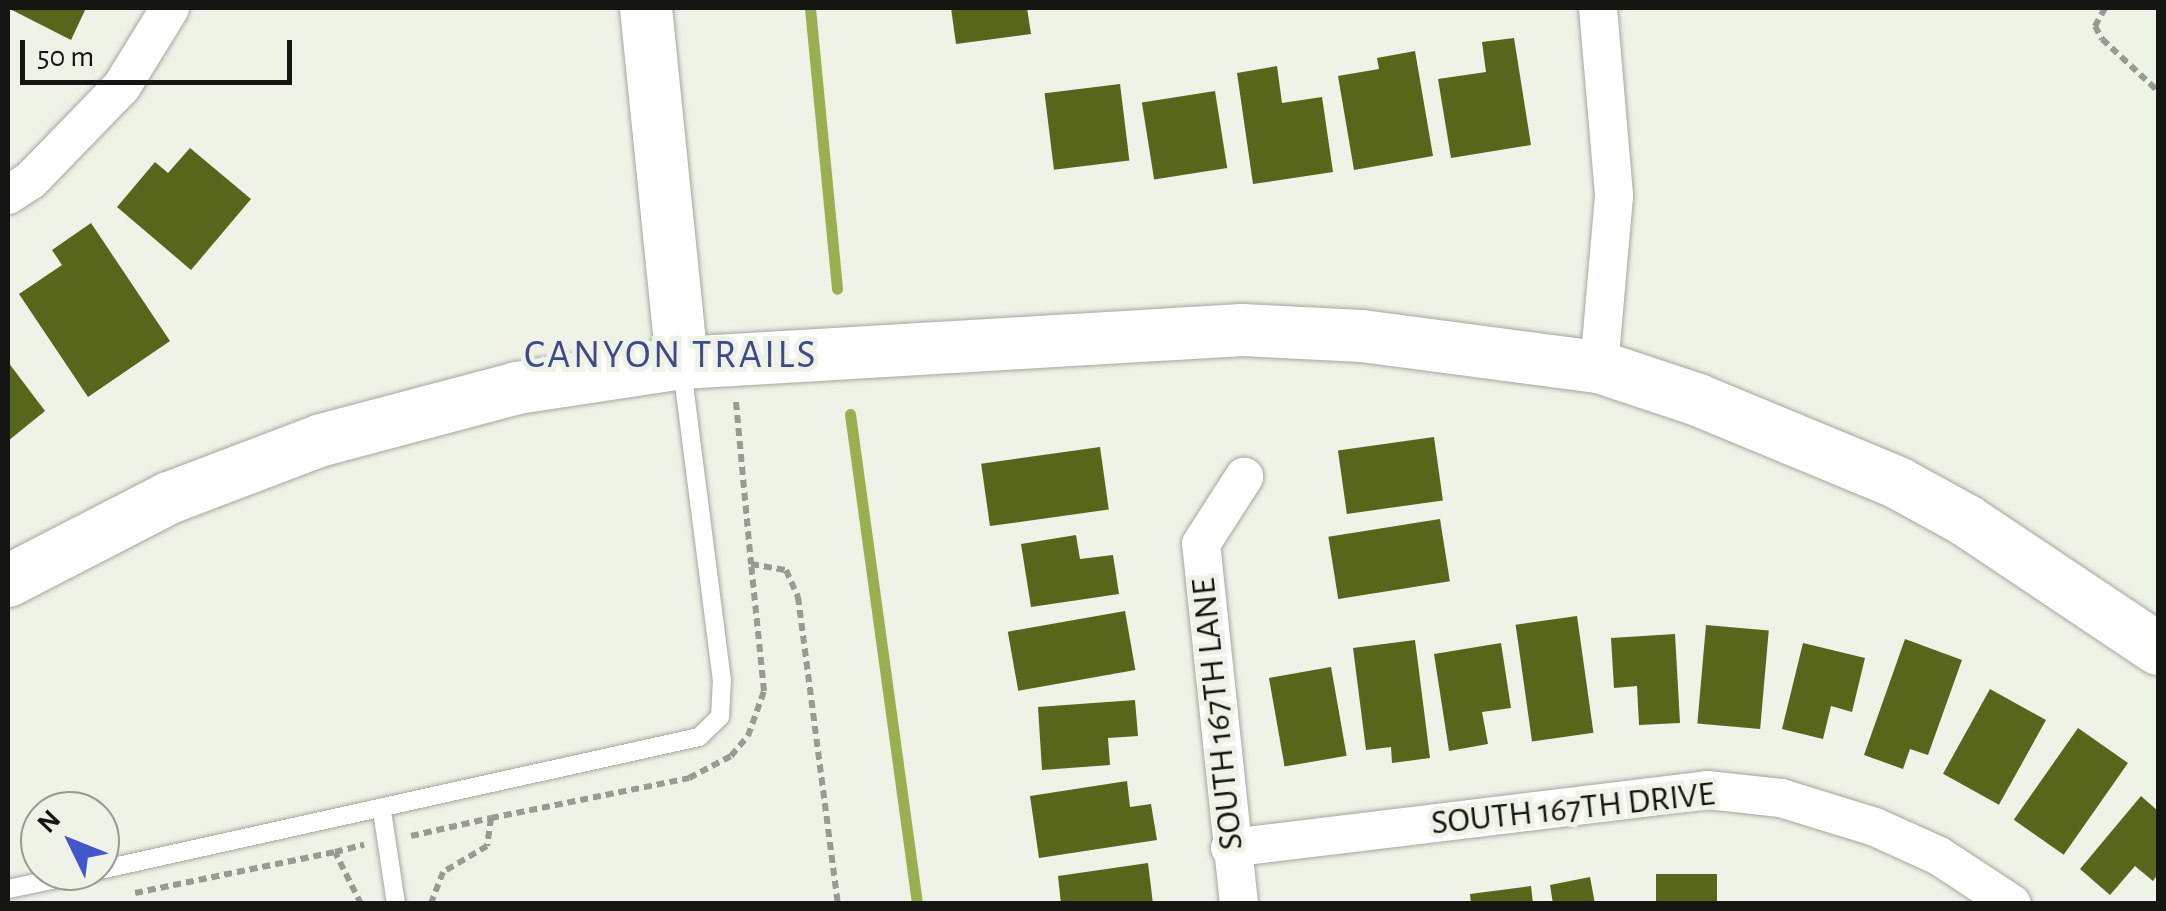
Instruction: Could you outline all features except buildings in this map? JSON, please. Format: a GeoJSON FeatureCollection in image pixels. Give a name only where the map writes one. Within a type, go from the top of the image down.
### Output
{"type":"FeatureCollection","features":[{"type":"Feature","properties":{"kind":"street"},"geometry":{"type":"LineString","coordinates":[[16,176],[122,86],[170,8]]}},
{"type":"Feature","properties":{"kind":"street"},"geometry":{"type":"LineString","coordinates":[[646,8],[682,362]]}},
{"type":"Feature","properties":{"kind":"street"},"geometry":{"type":"LineString","coordinates":[[1598,8],[1614,196],[1599,366]]}},
{"type":"Feature","properties":{"kind":"street"},"geometry":{"type":"LineString","coordinates":[[8,581],[169,498],[322,440],[517,388],[682,362],[1242,330],[1380,338],[1599,366],[1698,400],[1898,483],[2047,570],[2158,648]]}},
{"type":"Feature","properties":{"kind":"street","name":"SOUTH 167TH LANE"},"geometry":{"type":"LineString","coordinates":[[1239,904],[1230,848],[1201,544],[1244,477]]}},
{"type":"Feature","properties":{"kind":"street","name":"SOUTH 167TH DRIVE"},"geometry":{"type":"LineString","coordinates":[[1230,848],[1708,790],[1781,798],[1875,826],[1939,856],[2012,904]]}},
{"type":"Feature","properties":{"kind":"lane"},"geometry":{"type":"LineString","coordinates":[[120,865],[382,811],[699,737],[720,717],[722,681],[682,362]]}},
{"type":"Feature","properties":{"kind":"lane"},"geometry":{"type":"LineString","coordinates":[[382,811],[396,904]]}},
{"type":"Feature","properties":{"kind":"path"},"geometry":{"type":"LineString","coordinates":[[2105,8],[2095,26],[2102,39],[2158,91]]}},
{"type":"Feature","properties":{"kind":"path"},"geometry":{"type":"LineString","coordinates":[[733,361],[751,564],[786,570],[796,584],[838,904]]}},
{"type":"Feature","properties":{"kind":"path"},"geometry":{"type":"LineString","coordinates":[[126,896],[335,852]]}},
{"type":"Feature","properties":{"kind":"waterway"},"geometry":{"type":"LineString","coordinates":[[810,8],[837,289]]}},
{"type":"Feature","properties":{"kind":"waterway"},"geometry":{"type":"LineString","coordinates":[[850,414],[917,904]]}},
{"type":"Feature","properties":{"kind":"district","name":"CANYON TRAILS"},"geometry":{"type":"Point","coordinates":[671,355]}}]}
